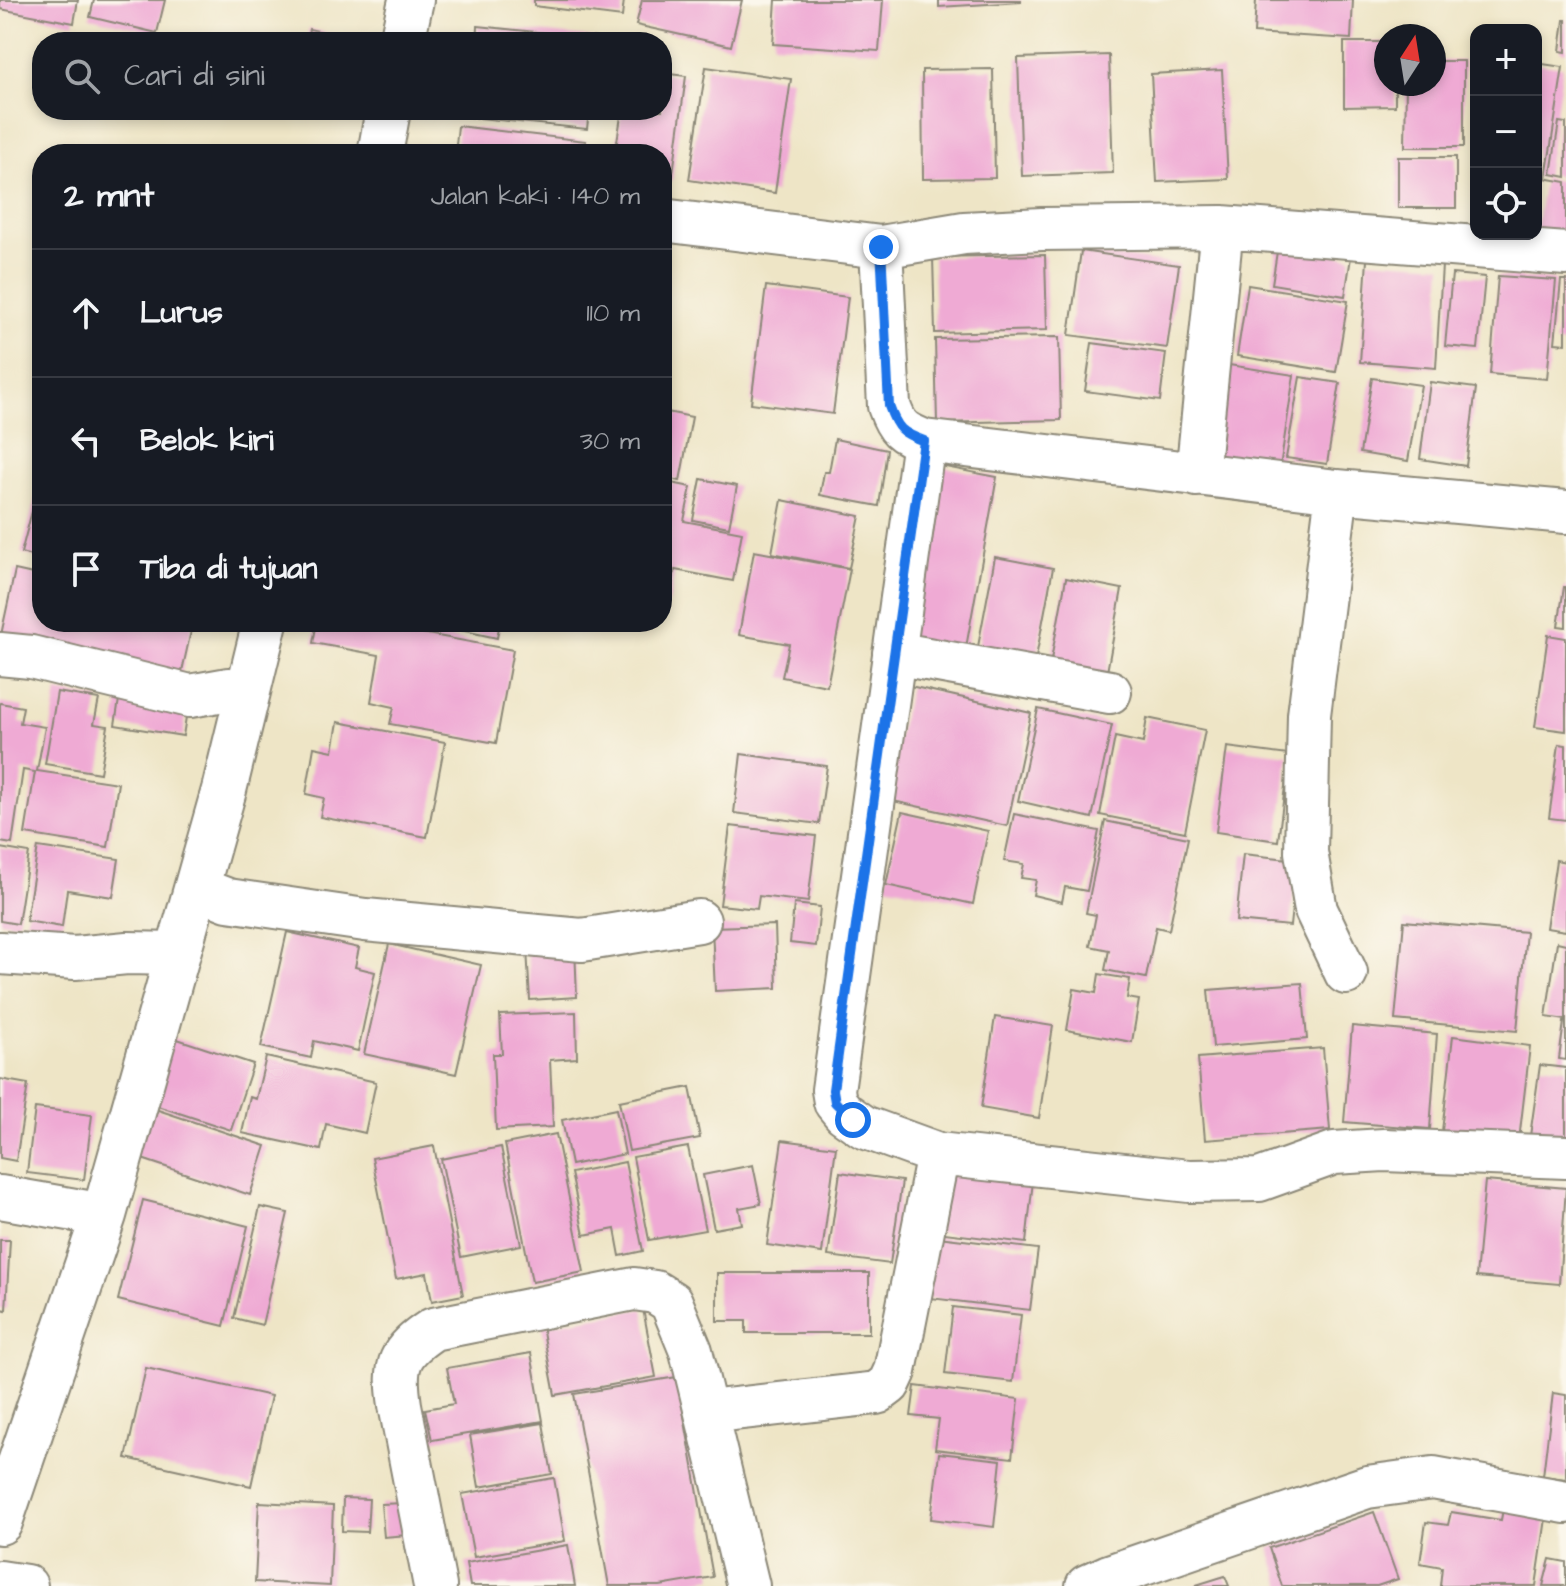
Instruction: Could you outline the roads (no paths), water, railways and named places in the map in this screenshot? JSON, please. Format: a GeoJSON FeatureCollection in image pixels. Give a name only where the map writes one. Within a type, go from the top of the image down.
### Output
{"type":"FeatureCollection","features":[{"type":"Feature","properties":{"kind":"street"},"geometry":{"type":"LineString","coordinates":[[404,32],[411,0]]}},
{"type":"Feature","properties":{"kind":"street"},"geometry":{"type":"LineString","coordinates":[[382,144],[386,120]]}},
{"type":"Feature","properties":{"kind":"street"},"geometry":{"type":"LineString","coordinates":[[672,221],[881,247],[964,233],[1222,227],[1566,254]]}},
{"type":"Feature","properties":{"kind":"street"},"geometry":{"type":"LineString","coordinates":[[1197,475],[1222,227]]}},
{"type":"Feature","properties":{"kind":"street"},"geometry":{"type":"LineString","coordinates":[[881,247],[889,406],[903,433],[924,441],[1197,475],[1566,512]]}},
{"type":"Feature","properties":{"kind":"street"},"geometry":{"type":"LineString","coordinates":[[924,441],[833,1090],[835,1102],[864,1127],[938,1154],[1189,1181],[1259,1180],[1334,1153],[1384,1150],[1566,1157]]}},
{"type":"Feature","properties":{"kind":"street"},"geometry":{"type":"LineString","coordinates":[[1337,491],[1309,715],[1306,852],[1316,910],[1346,973]]}},
{"type":"Feature","properties":{"kind":"street"},"geometry":{"type":"LineString","coordinates":[[0,1522],[13,1441],[104,1215],[197,888],[221,695],[259,632]]}},
{"type":"Feature","properties":{"kind":"street"},"geometry":{"type":"LineString","coordinates":[[894,653],[1110,692]]}},
{"type":"Feature","properties":{"kind":"street"},"geometry":{"type":"LineString","coordinates":[[0,654],[31,657],[221,695]]}},
{"type":"Feature","properties":{"kind":"street"},"geometry":{"type":"LineString","coordinates":[[197,888],[228,900],[365,920],[582,940],[699,921]]}},
{"type":"Feature","properties":{"kind":"street"},"geometry":{"type":"LineString","coordinates":[[0,953],[75,958],[127,953],[178,954]]}},
{"type":"Feature","properties":{"kind":"street"},"geometry":{"type":"LineString","coordinates":[[707,1412],[877,1393],[889,1384],[895,1371],[938,1154]]}},
{"type":"Feature","properties":{"kind":"street"},"geometry":{"type":"LineString","coordinates":[[31,1202],[104,1215]]}},
{"type":"Feature","properties":{"kind":"street"},"geometry":{"type":"LineString","coordinates":[[435,1586],[396,1378],[398,1363],[415,1341],[433,1329],[634,1289],[655,1292],[671,1302],[691,1351],[748,1586]]}},
{"type":"Feature","properties":{"kind":"street"},"geometry":{"type":"LineString","coordinates":[[1087,1586],[1367,1487],[1433,1478],[1566,1502]]}},
{"type":"Feature","properties":{"kind":"street"},"geometry":{"type":"LineString","coordinates":[[0,1582],[26,1586]]}}]}
